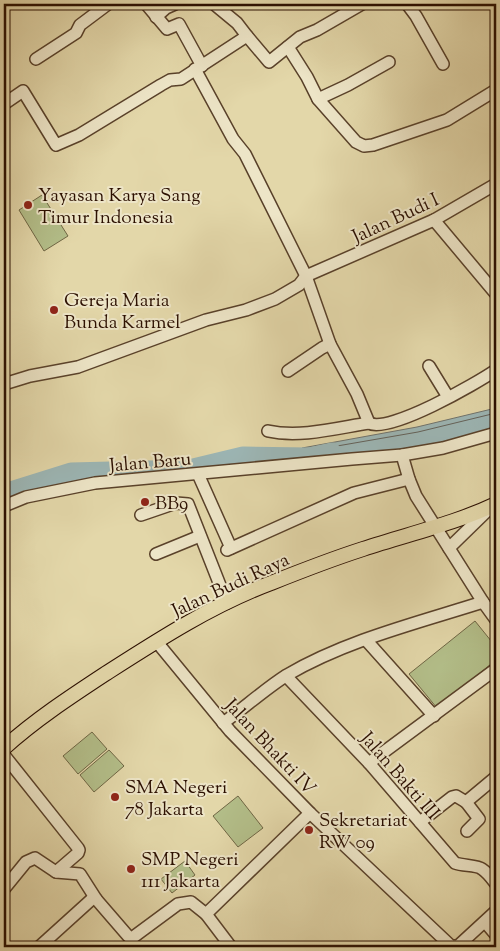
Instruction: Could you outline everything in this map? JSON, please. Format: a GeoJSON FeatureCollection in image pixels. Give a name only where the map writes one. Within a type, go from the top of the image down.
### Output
{"type":"FeatureCollection","features":[{"type":"Feature","properties":{"kind":"main road","name":"Jalan Budi Raya"},"geometry":{"type":"LineString","coordinates":[[4,748],[53,709],[156,641],[227,603],[268,584],[328,561],[435,527],[494,505]]}},
{"type":"Feature","properties":{"kind":"street"},"geometry":{"type":"LineString","coordinates":[[36,59],[76,33],[80,25],[108,4]]}},
{"type":"Feature","properties":{"kind":"street"},"geometry":{"type":"LineString","coordinates":[[146,4],[167,30],[179,24],[232,139],[245,154],[306,276],[330,344],[357,394],[369,423]]}},
{"type":"Feature","properties":{"kind":"street"},"geometry":{"type":"LineString","coordinates":[[156,17],[166,8],[175,4]]}},
{"type":"Feature","properties":{"kind":"street"},"geometry":{"type":"LineString","coordinates":[[214,4],[237,23],[268,62],[300,37],[317,30],[362,4]]}},
{"type":"Feature","properties":{"kind":"street"},"geometry":{"type":"LineString","coordinates":[[406,4],[416,16],[431,46],[443,64]]}},
{"type":"Feature","properties":{"kind":"street"},"geometry":{"type":"LineString","coordinates":[[4,104],[23,91],[56,145],[78,135],[160,84],[170,80],[177,80],[247,36]]}},
{"type":"Feature","properties":{"kind":"street"},"geometry":{"type":"LineString","coordinates":[[288,47],[318,99],[356,142],[364,146],[373,145],[447,120],[496,90]]}},
{"type":"Feature","properties":{"kind":"street"},"geometry":{"type":"LineString","coordinates":[[318,99],[348,86],[389,62]]}},
{"type":"Feature","properties":{"kind":"street","name":"Jalan Budi I"},"geometry":{"type":"LineString","coordinates":[[4,384],[30,376],[78,367],[206,320],[246,310],[283,295],[299,285],[306,276],[434,220],[496,184]]}},
{"type":"Feature","properties":{"kind":"street"},"geometry":{"type":"LineString","coordinates":[[434,220],[496,294]]}},
{"type":"Feature","properties":{"kind":"street"},"geometry":{"type":"LineString","coordinates":[[288,371],[330,344]]}},
{"type":"Feature","properties":{"kind":"street"},"geometry":{"type":"LineString","coordinates":[[429,366],[448,397]]}},
{"type":"Feature","properties":{"kind":"street"},"geometry":{"type":"LineString","coordinates":[[268,431],[276,433],[309,432],[369,423],[376,425],[412,416],[496,370]]}},
{"type":"Feature","properties":{"kind":"street","name":"Jalan Baru"},"geometry":{"type":"LineString","coordinates":[[4,506],[26,497],[95,483],[402,455],[443,448],[496,433]]}},
{"type":"Feature","properties":{"kind":"street"},"geometry":{"type":"LineString","coordinates":[[402,455],[416,496],[496,620]]}},
{"type":"Feature","properties":{"kind":"street"},"geometry":{"type":"LineString","coordinates":[[198,474],[229,549],[354,493],[409,478]]}},
{"type":"Feature","properties":{"kind":"street"},"geometry":{"type":"LineString","coordinates":[[141,515],[176,503],[188,504],[227,603]]}},
{"type":"Feature","properties":{"kind":"street"},"geometry":{"type":"LineString","coordinates":[[449,548],[494,505]]}},
{"type":"Feature","properties":{"kind":"street"},"geometry":{"type":"LineString","coordinates":[[156,554],[200,536]]}},
{"type":"Feature","properties":{"kind":"street"},"geometry":{"type":"LineString","coordinates":[[223,723],[286,676],[318,660],[366,640],[483,602]]}},
{"type":"Feature","properties":{"kind":"street"},"geometry":{"type":"LineString","coordinates":[[366,640],[434,716]]}},
{"type":"Feature","properties":{"kind":"street","name":"Jalan Bhakti IV"},"geometry":{"type":"LineString","coordinates":[[156,641],[223,723],[310,813],[446,942],[451,946],[458,946],[485,922]]}},
{"type":"Feature","properties":{"kind":"street"},"geometry":{"type":"LineString","coordinates":[[369,764],[496,669]]}},
{"type":"Feature","properties":{"kind":"street","name":"Jalan Bakti III"},"geometry":{"type":"LineString","coordinates":[[286,676],[369,764],[455,863],[464,867],[476,866],[482,868],[496,884]]}},
{"type":"Feature","properties":{"kind":"street"},"geometry":{"type":"LineString","coordinates":[[4,755],[80,850],[56,872]]}},
{"type":"Feature","properties":{"kind":"street"},"geometry":{"type":"LineString","coordinates":[[466,802],[496,777]]}},
{"type":"Feature","properties":{"kind":"street"},"geometry":{"type":"LineString","coordinates":[[420,822],[452,797],[456,796],[466,802],[479,819],[467,831]]}},
{"type":"Feature","properties":{"kind":"street"},"geometry":{"type":"LineString","coordinates":[[206,914],[310,813]]}},
{"type":"Feature","properties":{"kind":"street"},"geometry":{"type":"LineString","coordinates":[[4,889],[26,862],[32,858],[38,859],[56,872],[80,874],[96,898],[128,936],[132,938],[178,904],[191,902],[206,914],[231,947]]}},
{"type":"Feature","properties":{"kind":"street"},"geometry":{"type":"LineString","coordinates":[[39,947],[92,899],[96,898]]}},
{"type":"Feature","properties":{"kind":"street"},"geometry":{"type":"LineString","coordinates":[[496,911],[485,922],[496,935]]}},
{"type":"Feature","properties":{"kind":"green space"},"geometry":{"type":"Polygon","coordinates":[[[42,195],[68,236],[44,251],[19,210],[42,195]]]}},
{"type":"Feature","properties":{"kind":"green space"},"geometry":{"type":"Polygon","coordinates":[[[475,621],[496,647],[496,660],[437,708],[409,674],[475,621]]]}},
{"type":"Feature","properties":{"kind":"green space"},"geometry":{"type":"Polygon","coordinates":[[[92,732],[107,749],[78,774],[63,756],[92,732]]]}},
{"type":"Feature","properties":{"kind":"green space"},"geometry":{"type":"Polygon","coordinates":[[[109,750],[124,766],[94,792],[80,775],[109,750]]]}},
{"type":"Feature","properties":{"kind":"green space"},"geometry":{"type":"Polygon","coordinates":[[[238,796],[263,828],[238,847],[213,816],[238,796]]]}},
{"type":"Feature","properties":{"kind":"green space"},"geometry":{"type":"Polygon","coordinates":[[[185,861],[195,875],[172,893],[161,879],[185,861]]]}},
{"type":"Feature","properties":{"kind":"water"},"geometry":{"type":"Polygon","coordinates":[[[496,408],[496,430],[432,450],[313,462],[302,448],[417,427],[496,408]]]}},
{"type":"Feature","properties":{"kind":"waterway"},"geometry":{"type":"LineString","coordinates":[[4,493],[71,472],[189,469],[243,456],[310,457],[332,452]]}},
{"type":"Feature","properties":{"kind":"place","name":"Yayasan Karya Sang Timur Indonesia"},"geometry":{"type":"Point","coordinates":[28,205]}},
{"type":"Feature","properties":{"kind":"place","name":"Gereja Maria Bunda Karmel"},"geometry":{"type":"Point","coordinates":[54,310]}},
{"type":"Feature","properties":{"kind":"place","name":"BB9"},"geometry":{"type":"Point","coordinates":[145,502]}},
{"type":"Feature","properties":{"kind":"place","name":"SMA Negeri 78 Jakarta"},"geometry":{"type":"Point","coordinates":[115,797]}},
{"type":"Feature","properties":{"kind":"place","name":"Sekretariat RW 09"},"geometry":{"type":"Point","coordinates":[309,830]}},
{"type":"Feature","properties":{"kind":"place","name":"SMP Negeri 111 Jakarta"},"geometry":{"type":"Point","coordinates":[131,869]}}]}
